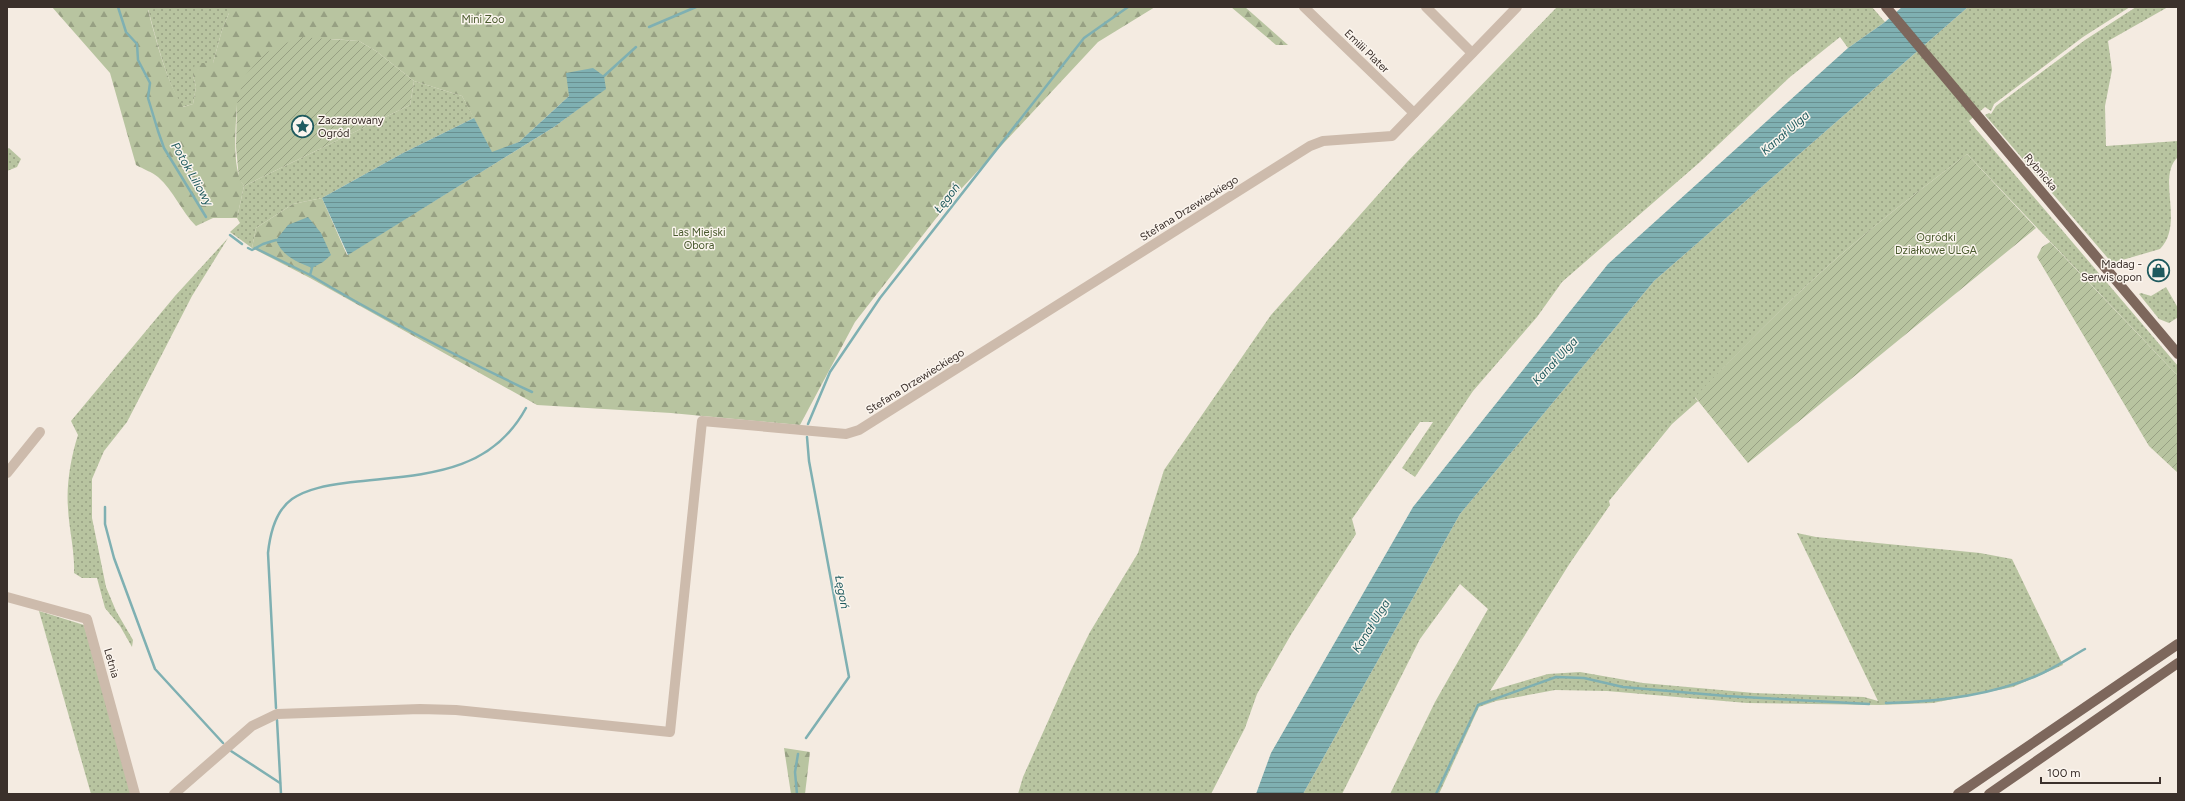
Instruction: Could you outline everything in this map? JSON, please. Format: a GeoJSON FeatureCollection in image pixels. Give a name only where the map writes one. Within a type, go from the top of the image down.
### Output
{"type":"FeatureCollection","features":[{"type":"Feature","properties":{"kind":"main road","name":"Rybnicka"},"geometry":{"type":"LineString","coordinates":[[1886,7],[2178,354]]}},
{"type":"Feature","properties":{"kind":"main road"},"geometry":{"type":"LineString","coordinates":[[1958,794],[2178,644]]}},
{"type":"Feature","properties":{"kind":"main road"},"geometry":{"type":"LineString","coordinates":[[1989,794],[2178,663]]}},
{"type":"Feature","properties":{"kind":"street","name":"Emilii Plater"},"geometry":{"type":"LineString","coordinates":[[1304,7],[1414,113]]}},
{"type":"Feature","properties":{"kind":"street"},"geometry":{"type":"LineString","coordinates":[[1426,7],[1472,53]]}},
{"type":"Feature","properties":{"kind":"street","name":"Stefana Drzewieckiego"},"geometry":{"type":"LineString","coordinates":[[174,794],[252,726],[278,714],[420,709],[456,710],[670,732],[702,421],[846,434],[859,430],[1310,146],[1323,141],[1392,136],[1517,7]]}},
{"type":"Feature","properties":{"kind":"street"},"geometry":{"type":"LineString","coordinates":[[7,473],[40,432]]}},
{"type":"Feature","properties":{"kind":"street","name":"Letnia"},"geometry":{"type":"LineString","coordinates":[[7,597],[87,619],[135,794]]}},
{"type":"Feature","properties":{"kind":"green space","name":"Las Miejski Obora"},"geometry":{"type":"Polygon","coordinates":[[[52,7],[173,7],[148,10],[166,72],[183,107],[193,104],[196,87],[193,75],[195,63],[213,63],[222,30],[229,13],[229,7],[1155,7],[1098,42],[948,203],[855,322],[800,425],[671,413],[537,405],[310,278],[252,248],[256,228],[293,204],[322,198],[347,255],[554,127],[605,89],[569,96],[519,142],[492,153],[462,96],[414,81],[376,51],[359,41],[332,39],[237,104],[235,147],[237,169],[244,186],[237,218],[213,218],[196,226],[164,183],[156,175],[136,165],[110,73],[52,7]]]}},
{"type":"Feature","properties":{"kind":"green space"},"geometry":{"type":"Polygon","coordinates":[[[174,7],[229,7],[229,13],[222,30],[213,63],[193,75],[196,87],[193,104],[182,107],[166,72],[148,9],[174,7]]]}},
{"type":"Feature","properties":{"kind":"green space"},"geometry":{"type":"Polygon","coordinates":[[[1231,7],[1245,7],[1288,45],[1276,45],[1231,7]]]}},
{"type":"Feature","properties":{"kind":"green space"},"geometry":{"type":"Polygon","coordinates":[[[1557,7],[1872,7],[1885,22],[1848,48],[1840,37],[1790,77],[1700,162],[1562,282],[1537,317],[1473,391],[1415,477],[1402,468],[1433,422],[1420,422],[1352,519],[1356,534],[1292,633],[1257,694],[1245,728],[1211,794],[1018,794],[1023,777],[1071,670],[1090,632],[1138,553],[1164,470],[1271,315],[1408,161],[1557,7]]]}},
{"type":"Feature","properties":{"kind":"green space"},"geometry":{"type":"Polygon","coordinates":[[[1968,7],[2130,7],[2083,37],[1994,104],[1991,111],[1985,107],[1969,121],[2178,366],[2178,376],[1967,154],[1872,228],[1818,275],[1755,335],[1695,398],[1698,401],[1672,424],[1609,501],[1610,505],[1570,563],[1490,691],[1548,674],[1580,672],[1643,683],[1754,693],[1864,697],[1878,701],[1797,533],[1816,537],[1980,553],[2012,559],[2063,665],[2013,687],[1933,703],[1880,705],[1747,703],[1607,691],[1555,690],[1496,701],[1479,707],[1439,794],[1390,794],[1435,702],[1488,609],[1460,584],[1420,639],[1342,794],[1303,794],[1460,514],[1654,281],[1968,7]]]}},
{"type":"Feature","properties":{"kind":"green space"},"geometry":{"type":"Polygon","coordinates":[[[2136,7],[2168,7],[2108,41],[2112,70],[2105,106],[2106,146],[2178,141],[2178,157],[2172,166],[2169,176],[2171,214],[2167,238],[2160,249],[2112,263],[1985,115],[1989,113],[1991,114],[1996,106],[2085,40],[2136,7]]]}},
{"type":"Feature","properties":{"kind":"green space","name":"Zaczarowany Ogród"},"geometry":{"type":"Polygon","coordinates":[[[299,37],[359,41],[376,51],[414,81],[410,105],[244,186],[239,179],[236,147],[237,104],[244,77],[265,53],[299,37]]]}},
{"type":"Feature","properties":{"kind":"green space"},"geometry":{"type":"Polygon","coordinates":[[[414,81],[462,96],[474,118],[403,153],[322,198],[293,204],[256,228],[252,248],[230,232],[240,223],[237,218],[244,186],[410,105],[414,81]]]}},
{"type":"Feature","properties":{"kind":"green space"},"geometry":{"type":"Polygon","coordinates":[[[9,148],[21,159],[17,167],[7,171],[7,149],[9,148]]]}},
{"type":"Feature","properties":{"kind":"green space","name":"Ogródki Działkowe ULGA"},"geometry":{"type":"Polygon","coordinates":[[[1967,154],[2036,228],[1748,463],[1695,397],[1740,350],[1836,259],[1891,213],[1967,154]]]}},
{"type":"Feature","properties":{"kind":"green space"},"geometry":{"type":"Polygon","coordinates":[[[228,238],[192,296],[127,422],[104,451],[92,479],[92,518],[106,587],[116,611],[133,640],[132,647],[120,626],[105,608],[97,578],[82,578],[74,573],[74,557],[69,516],[68,481],[73,452],[78,435],[71,421],[175,296],[228,238]]]}},
{"type":"Feature","properties":{"kind":"green space"},"geometry":{"type":"Polygon","coordinates":[[[2050,242],[2178,376],[2178,473],[2149,446],[2037,257],[2042,247],[2050,242]]]}},
{"type":"Feature","properties":{"kind":"green space"},"geometry":{"type":"Polygon","coordinates":[[[2166,287],[2178,308],[2177,318],[2169,323],[2159,319],[2139,294],[2141,293],[2151,296],[2166,287]]]}},
{"type":"Feature","properties":{"kind":"green space"},"geometry":{"type":"Polygon","coordinates":[[[39,611],[84,625],[131,794],[91,794],[39,611]]]}},
{"type":"Feature","properties":{"kind":"green space"},"geometry":{"type":"Polygon","coordinates":[[[784,748],[810,752],[805,794],[791,794],[784,748]]]}},
{"type":"Feature","properties":{"kind":"water","name":"Kanał Ulga"},"geometry":{"type":"Polygon","coordinates":[[[1902,7],[1968,7],[1654,281],[1460,514],[1303,794],[1256,794],[1271,753],[1413,507],[1608,264],[1848,48],[1885,22],[1902,7]]]}},
{"type":"Feature","properties":{"kind":"water"},"geometry":{"type":"Polygon","coordinates":[[[593,68],[604,76],[606,89],[554,127],[348,255],[322,198],[403,153],[474,118],[492,152],[519,142],[569,96],[566,73],[593,68]]]}},
{"type":"Feature","properties":{"kind":"water"},"geometry":{"type":"Polygon","coordinates":[[[308,217],[321,233],[331,255],[323,262],[312,268],[291,258],[282,250],[276,240],[288,225],[308,217]]]}},
{"type":"Feature","properties":{"kind":"waterway","name":"Potok Liliowy"},"geometry":{"type":"LineString","coordinates":[[118,7],[126,32],[137,44],[138,60],[150,83],[148,98],[164,148],[206,217]]}},
{"type":"Feature","properties":{"kind":"waterway"},"geometry":{"type":"LineString","coordinates":[[649,27],[696,7]]}},
{"type":"Feature","properties":{"kind":"waterway","name":"Łęgoń"},"geometry":{"type":"LineString","coordinates":[[808,424],[830,372],[880,298],[1084,38],[1128,7]]}},
{"type":"Feature","properties":{"kind":"waterway"},"geometry":{"type":"LineString","coordinates":[[604,76],[636,47]]}},
{"type":"Feature","properties":{"kind":"waterway"},"geometry":{"type":"LineString","coordinates":[[230,235],[242,244]]}},
{"type":"Feature","properties":{"kind":"waterway"},"geometry":{"type":"LineString","coordinates":[[248,248],[252,250],[263,244],[276,240]]}},
{"type":"Feature","properties":{"kind":"waterway"},"geometry":{"type":"LineString","coordinates":[[255,248],[310,275]]}},
{"type":"Feature","properties":{"kind":"waterway"},"geometry":{"type":"LineString","coordinates":[[312,268],[310,275],[364,306],[475,365],[532,392]]}},
{"type":"Feature","properties":{"kind":"waterway"},"geometry":{"type":"LineString","coordinates":[[276,708],[268,553],[274,523],[281,510],[292,499],[321,487],[428,473],[451,468],[473,459],[493,447],[511,430],[526,408]]}},
{"type":"Feature","properties":{"kind":"waterway","name":"Łęgoń"},"geometry":{"type":"LineString","coordinates":[[806,738],[849,677],[809,461],[807,437]]}},
{"type":"Feature","properties":{"kind":"waterway"},"geometry":{"type":"LineString","coordinates":[[105,507],[105,524],[114,558],[155,669],[223,743]]}},
{"type":"Feature","properties":{"kind":"waterway"},"geometry":{"type":"LineString","coordinates":[[1886,703],[1962,697],[2000,689],[2055,667],[2085,649]]}},
{"type":"Feature","properties":{"kind":"waterway"},"geometry":{"type":"LineString","coordinates":[[1436,794],[1478,705],[1556,677],[1584,678],[1623,687],[1726,696],[1869,704]]}},
{"type":"Feature","properties":{"kind":"waterway"},"geometry":{"type":"LineString","coordinates":[[277,720],[281,794]]}},
{"type":"Feature","properties":{"kind":"waterway"},"geometry":{"type":"LineString","coordinates":[[231,751],[280,783]]}},
{"type":"Feature","properties":{"kind":"waterway","name":"Łęgoń"},"geometry":{"type":"LineString","coordinates":[[797,794],[795,772],[798,754]]}},
{"type":"Feature","properties":{"kind":"place","name":"Zaczarowany Ogród"},"geometry":{"type":"Point","coordinates":[302,126]}},
{"type":"Feature","properties":{"kind":"place","name":"Madag - Serwis opon"},"geometry":{"type":"Point","coordinates":[2158,270]}},
{"type":"Feature","properties":{"kind":"park label","name":"Mini Zoo"},"geometry":{"type":"Point","coordinates":[483,19]}}]}
